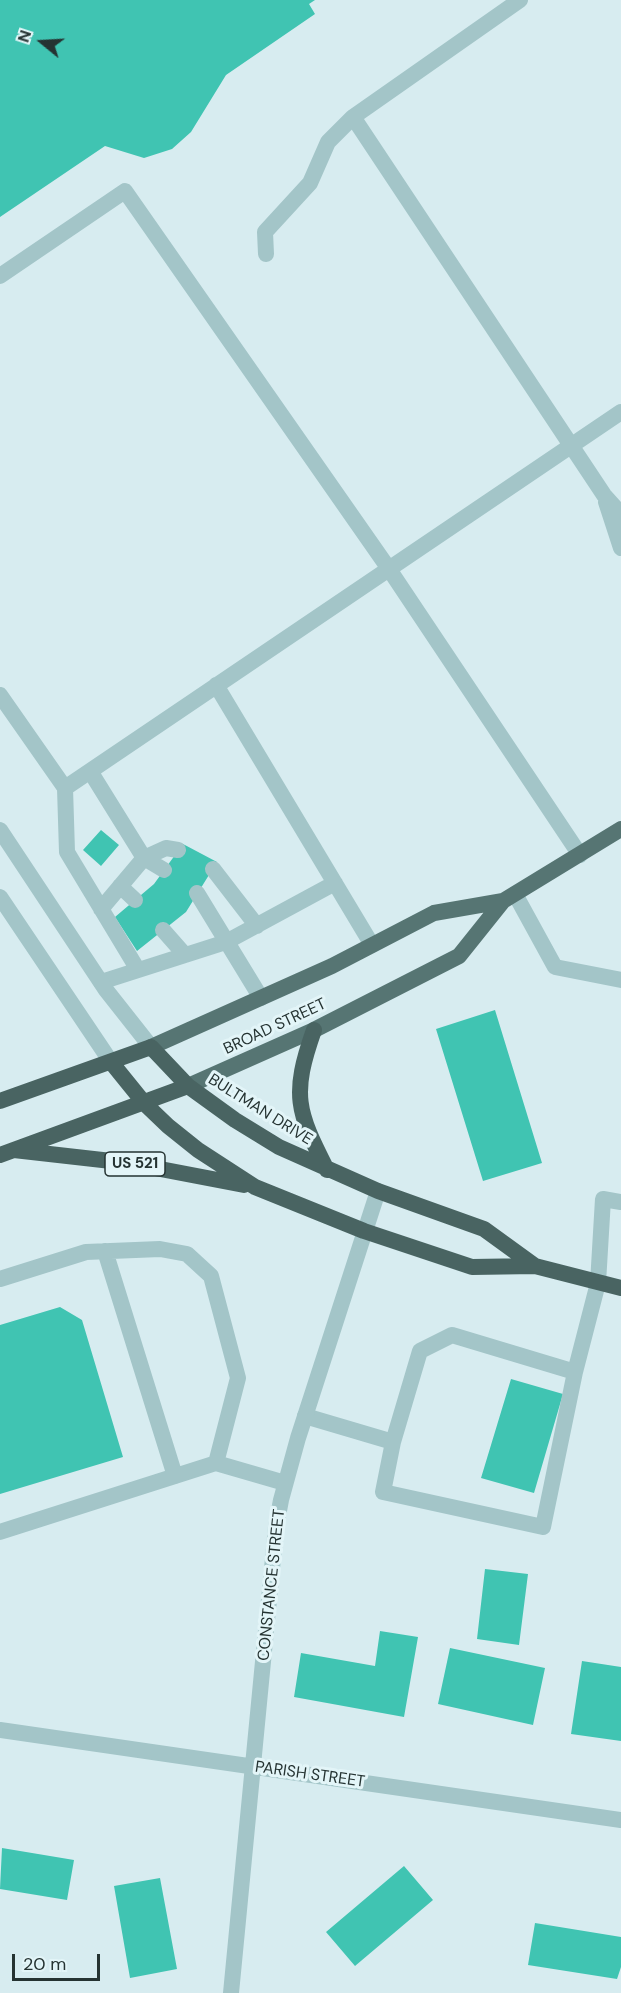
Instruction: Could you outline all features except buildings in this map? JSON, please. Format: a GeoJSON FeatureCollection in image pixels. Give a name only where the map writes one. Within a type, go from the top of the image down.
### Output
{"type":"FeatureCollection","features":[{"type":"Feature","properties":{"kind":"highway"},"geometry":{"type":"LineString","coordinates":[[314,1030],[303,1063],[299,1087],[300,1110],[306,1130],[327,1170]]}},
{"type":"Feature","properties":{"kind":"highway","name":"BROAD STREET"},"geometry":{"type":"LineString","coordinates":[[0,1101],[151,1047]]}},
{"type":"Feature","properties":{"kind":"highway","name":"BULTMAN DRIVE"},"geometry":{"type":"LineString","coordinates":[[151,1047],[188,1086],[235,1120],[279,1147],[378,1191],[484,1229],[535,1266]]}},
{"type":"Feature","properties":{"kind":"highway","name":"BULTMAN DRIVE"},"geometry":{"type":"LineString","coordinates":[[111,1062],[145,1104],[168,1126],[198,1150],[255,1187],[364,1231],[472,1267],[535,1266],[621,1288]]}},
{"type":"Feature","properties":{"kind":"highway","name":"BROAD STREET"},"geometry":{"type":"LineString","coordinates":[[7,1153],[145,1104],[188,1086]]}},
{"type":"Feature","properties":{"kind":"highway","name":"US 521"},"geometry":{"type":"LineString","coordinates":[[7,1153],[129,1163],[255,1187]]}},
{"type":"Feature","properties":{"kind":"main road","name":"BROAD STREET"},"geometry":{"type":"LineString","coordinates":[[188,1086],[314,1030],[459,956],[509,898],[621,829]]}},
{"type":"Feature","properties":{"kind":"main road","name":"BROAD STREET"},"geometry":{"type":"LineString","coordinates":[[151,1047],[261,998],[434,913],[509,898]]}},
{"type":"Feature","properties":{"kind":"street"},"geometry":{"type":"LineString","coordinates":[[266,254],[265,232],[310,183],[328,142],[353,117],[520,0]]}},
{"type":"Feature","properties":{"kind":"street"},"geometry":{"type":"LineString","coordinates":[[353,117],[604,495],[621,514]]}},
{"type":"Feature","properties":{"kind":"street"},"geometry":{"type":"LineString","coordinates":[[0,276],[125,191],[389,568],[580,855]]}},
{"type":"Feature","properties":{"kind":"street"},"geometry":{"type":"LineString","coordinates":[[65,788],[621,412]]}},
{"type":"Feature","properties":{"kind":"street"},"geometry":{"type":"LineString","coordinates":[[604,495],[621,548]]}},
{"type":"Feature","properties":{"kind":"street"},"geometry":{"type":"LineString","coordinates":[[216,686],[372,945]]}},
{"type":"Feature","properties":{"kind":"street"},"geometry":{"type":"LineString","coordinates":[[0,695],[65,788],[67,852],[138,970]]}},
{"type":"Feature","properties":{"kind":"street"},"geometry":{"type":"LineString","coordinates":[[90,771],[144,858],[164,870]]}},
{"type":"Feature","properties":{"kind":"street","name":"BULTMAN DRIVE"},"geometry":{"type":"LineString","coordinates":[[0,830],[101,982],[151,1047]]}},
{"type":"Feature","properties":{"kind":"street"},"geometry":{"type":"LineString","coordinates":[[101,909],[144,858],[166,848],[178,850]]}},
{"type":"Feature","properties":{"kind":"street"},"geometry":{"type":"LineString","coordinates":[[213,869],[257,926]]}},
{"type":"Feature","properties":{"kind":"street"},"geometry":{"type":"LineString","coordinates":[[101,982],[226,942],[335,883]]}},
{"type":"Feature","properties":{"kind":"street"},"geometry":{"type":"LineString","coordinates":[[120,886],[135,900]]}},
{"type":"Feature","properties":{"kind":"street"},"geometry":{"type":"LineString","coordinates":[[197,893],[261,998]]}},
{"type":"Feature","properties":{"kind":"street"},"geometry":{"type":"LineString","coordinates":[[509,898],[555,966],[621,980]]}},
{"type":"Feature","properties":{"kind":"street","name":"BULTMAN DRIVE"},"geometry":{"type":"LineString","coordinates":[[2,908],[111,1062]]}},
{"type":"Feature","properties":{"kind":"street"},"geometry":{"type":"LineString","coordinates":[[163,930],[185,955]]}},
{"type":"Feature","properties":{"kind":"street","name":"CONSTANCE STREET"},"geometry":{"type":"LineString","coordinates":[[231,1993],[276,1527],[285,1483],[305,1416],[378,1191]]}},
{"type":"Feature","properties":{"kind":"street"},"geometry":{"type":"LineString","coordinates":[[575,1372],[452,1335],[420,1351],[393,1442],[382,1492],[543,1527],[575,1372],[598,1283],[603,1199],[621,1202]]}},
{"type":"Feature","properties":{"kind":"street"},"geometry":{"type":"LineString","coordinates":[[0,1279],[86,1252],[160,1249],[187,1254],[211,1276],[238,1378],[216,1463]]}},
{"type":"Feature","properties":{"kind":"street"},"geometry":{"type":"LineString","coordinates":[[105,1251],[175,1476]]}},
{"type":"Feature","properties":{"kind":"street"},"geometry":{"type":"LineString","coordinates":[[305,1416],[393,1442]]}},
{"type":"Feature","properties":{"kind":"street"},"geometry":{"type":"LineString","coordinates":[[0,1532],[216,1463],[285,1483]]}},
{"type":"Feature","properties":{"kind":"street","name":"PARISH STREET"},"geometry":{"type":"LineString","coordinates":[[0,1730],[621,1820]]}}]}
